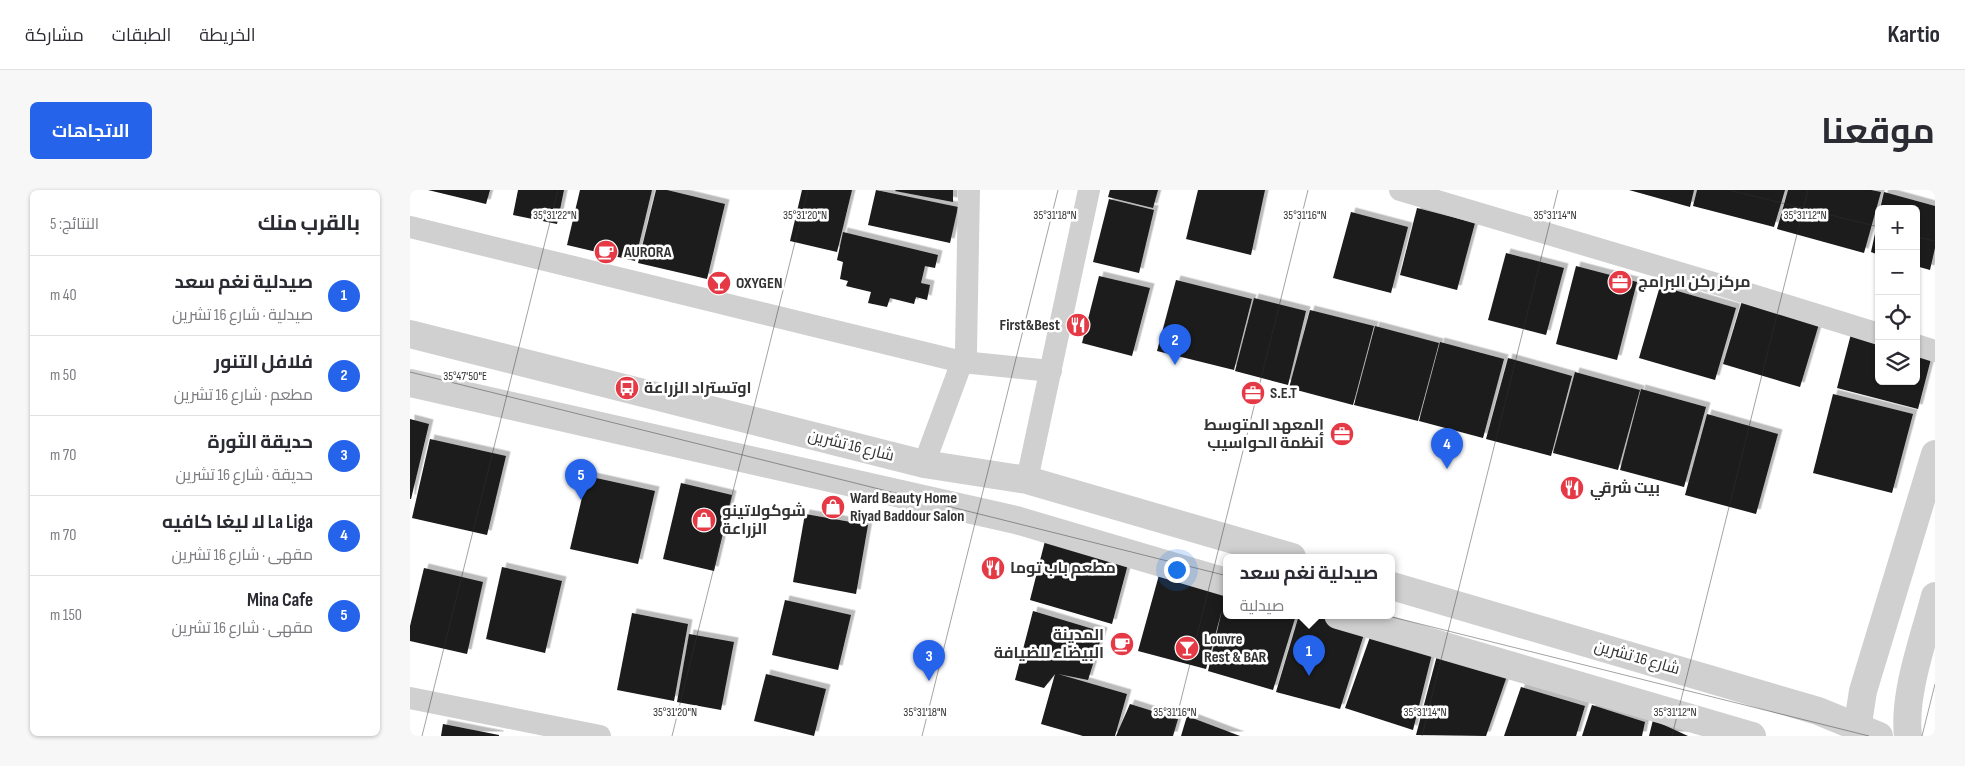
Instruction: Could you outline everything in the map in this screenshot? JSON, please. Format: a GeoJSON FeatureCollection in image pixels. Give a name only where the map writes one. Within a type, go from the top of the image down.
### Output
{"type":"FeatureCollection","features":[{"type":"Feature","properties":{"kind":"street"},"geometry":{"type":"LineString","coordinates":[[924,464],[966,351],[969,190]]}},
{"type":"Feature","properties":{"kind":"street"},"geometry":{"type":"LineString","coordinates":[[1027,480],[1089,190]]}},
{"type":"Feature","properties":{"kind":"street"},"geometry":{"type":"LineString","coordinates":[[1400,190],[1875,333]]}},
{"type":"Feature","properties":{"kind":"street"},"geometry":{"type":"LineString","coordinates":[[410,227],[962,362],[1051,371]]}},
{"type":"Feature","properties":{"kind":"street","name":"شارع 16 تشرين"},"geometry":{"type":"LineString","coordinates":[[410,334],[924,464],[1027,480],[1282,554]]}},
{"type":"Feature","properties":{"kind":"street"},"geometry":{"type":"LineString","coordinates":[[1920,347],[1935,351]]}},
{"type":"Feature","properties":{"kind":"street"},"geometry":{"type":"LineString","coordinates":[[410,383],[1016,520],[1223,581]]}},
{"type":"Feature","properties":{"kind":"street"},"geometry":{"type":"LineString","coordinates":[[1864,733],[1862,691],[1935,454]]}},
{"type":"Feature","properties":{"kind":"street","name":"شارع 16 تشرين"},"geometry":{"type":"LineString","coordinates":[[1395,587],[1818,711],[1864,733]]}},
{"type":"Feature","properties":{"kind":"street"},"geometry":{"type":"LineString","coordinates":[[1908,736],[1906,721],[1912,687],[1935,596]]}},
{"type":"Feature","properties":{"kind":"street"},"geometry":{"type":"LineString","coordinates":[[1352,619],[1752,736]]}},
{"type":"Feature","properties":{"kind":"street"},"geometry":{"type":"LineString","coordinates":[[410,698],[600,736]]}},
{"type":"Feature","properties":{"kind":"building"},"geometry":{"type":"Polygon","coordinates":[[[428,190],[490,190],[486,204],[428,190]]]}},
{"type":"Feature","properties":{"kind":"building"},"geometry":{"type":"Polygon","coordinates":[[[518,190],[564,190],[557,224],[513,215],[518,190]]]}},
{"type":"Feature","properties":{"kind":"building"},"geometry":{"type":"Polygon","coordinates":[[[580,190],[652,190],[635,261],[567,245],[580,190]]]}},
{"type":"Feature","properties":{"kind":"building"},"geometry":{"type":"Polygon","coordinates":[[[656,190],[667,190],[725,204],[707,279],[638,263],[656,190]]]}},
{"type":"Feature","properties":{"kind":"building"},"geometry":{"type":"Polygon","coordinates":[[[802,190],[852,190],[837,252],[790,241],[802,190]]]}},
{"type":"Feature","properties":{"kind":"building"},"geometry":{"type":"Polygon","coordinates":[[[876,190],[958,207],[950,243],[868,225],[876,190]]]}},
{"type":"Feature","properties":{"kind":"building"},"geometry":{"type":"Polygon","coordinates":[[[953,190],[953,202],[895,191],[953,190]]]}},
{"type":"Feature","properties":{"kind":"building"},"geometry":{"type":"Polygon","coordinates":[[[1110,190],[1158,190],[1153,208],[1108,197],[1110,190]]]}},
{"type":"Feature","properties":{"kind":"building"},"geometry":{"type":"Polygon","coordinates":[[[1198,190],[1265,190],[1251,255],[1186,239],[1198,190]]]}},
{"type":"Feature","properties":{"kind":"building"},"geometry":{"type":"Polygon","coordinates":[[[1629,190],[1694,190],[1690,207],[1629,190]]]}},
{"type":"Feature","properties":{"kind":"building"},"geometry":{"type":"Polygon","coordinates":[[[1697,190],[1785,190],[1774,227],[1693,206],[1697,190]]]}},
{"type":"Feature","properties":{"kind":"building"},"geometry":{"type":"Polygon","coordinates":[[[1788,190],[1871,190],[1881,192],[1877,205],[1875,205],[1875,214],[1864,253],[1777,229],[1788,190]]]}},
{"type":"Feature","properties":{"kind":"building"},"geometry":{"type":"Polygon","coordinates":[[[1884,192],[1935,206],[1935,248],[1930,270],[1920,267],[1920,205],[1881,205],[1884,192]]]}},
{"type":"Feature","properties":{"kind":"building"},"geometry":{"type":"Polygon","coordinates":[[[1109,199],[1154,210],[1139,273],[1093,262],[1109,199]]]}},
{"type":"Feature","properties":{"kind":"building"},"geometry":{"type":"Polygon","coordinates":[[[1417,208],[1475,223],[1457,290],[1400,275],[1417,208]]]}},
{"type":"Feature","properties":{"kind":"building"},"geometry":{"type":"Polygon","coordinates":[[[1351,212],[1408,227],[1391,293],[1333,278],[1351,212]]]}},
{"type":"Feature","properties":{"kind":"building"},"geometry":{"type":"Polygon","coordinates":[[[843,232],[938,255],[935,268],[925,266],[921,283],[930,285],[927,300],[916,297],[914,304],[890,298],[887,307],[868,303],[871,292],[846,286],[848,281],[840,279],[843,262],[837,260],[843,232]]]}},
{"type":"Feature","properties":{"kind":"building"},"geometry":{"type":"Polygon","coordinates":[[[1875,234],[1875,254],[1871,252],[1875,234]]]}},
{"type":"Feature","properties":{"kind":"building"},"geometry":{"type":"Polygon","coordinates":[[[1506,253],[1564,268],[1546,335],[1488,320],[1506,253]]]}},
{"type":"Feature","properties":{"kind":"building"},"geometry":{"type":"Polygon","coordinates":[[[1576,266],[1637,282],[1617,360],[1556,344],[1576,266]]]}},
{"type":"Feature","properties":{"kind":"building"},"geometry":{"type":"Polygon","coordinates":[[[1099,276],[1150,288],[1132,356],[1082,343],[1099,276]]]}},
{"type":"Feature","properties":{"kind":"building"},"geometry":{"type":"Polygon","coordinates":[[[1176,280],[1252,299],[1234,370],[1157,351],[1176,280]]]}},
{"type":"Feature","properties":{"kind":"building"},"geometry":{"type":"Polygon","coordinates":[[[1660,286],[1736,308],[1715,380],[1639,358],[1660,286]]]}},
{"type":"Feature","properties":{"kind":"building"},"geometry":{"type":"Polygon","coordinates":[[[1254,298],[1306,311],[1288,385],[1235,371],[1254,298]]]}},
{"type":"Feature","properties":{"kind":"building"},"geometry":{"type":"Polygon","coordinates":[[[1742,301],[1819,324],[1800,387],[1723,364],[1742,301]]]}},
{"type":"Feature","properties":{"kind":"building"},"geometry":{"type":"Polygon","coordinates":[[[1310,310],[1374,326],[1353,405],[1289,388],[1310,310]]]}},
{"type":"Feature","properties":{"kind":"building"},"geometry":{"type":"Polygon","coordinates":[[[1375,326],[1439,343],[1418,421],[1354,405],[1375,326]]]}},
{"type":"Feature","properties":{"kind":"building"},"geometry":{"type":"Polygon","coordinates":[[[1851,334],[1875,340],[1875,385],[1920,385],[1920,352],[1932,355],[1918,409],[1837,388],[1851,334]]]}},
{"type":"Feature","properties":{"kind":"building"},"geometry":{"type":"Polygon","coordinates":[[[1440,342],[1504,359],[1483,438],[1419,421],[1440,342]]]}},
{"type":"Feature","properties":{"kind":"building"},"geometry":{"type":"Polygon","coordinates":[[[1508,358],[1572,376],[1551,456],[1486,439],[1508,358]]]}},
{"type":"Feature","properties":{"kind":"building"},"geometry":{"type":"Polygon","coordinates":[[[1575,372],[1640,390],[1618,470],[1553,453],[1575,372]]]}},
{"type":"Feature","properties":{"kind":"building"},"geometry":{"type":"Polygon","coordinates":[[[1641,389],[1706,407],[1684,487],[1620,470],[1641,389]]]}},
{"type":"Feature","properties":{"kind":"building"},"geometry":{"type":"Polygon","coordinates":[[[1833,394],[1913,414],[1892,493],[1813,473],[1833,394]]]}},
{"type":"Feature","properties":{"kind":"building"},"geometry":{"type":"Polygon","coordinates":[[[1707,414],[1778,434],[1756,514],[1685,495],[1707,414]]]}},
{"type":"Feature","properties":{"kind":"building"},"geometry":{"type":"Polygon","coordinates":[[[410,419],[429,424],[411,499],[410,499],[410,419]]]}},
{"type":"Feature","properties":{"kind":"building"},"geometry":{"type":"Polygon","coordinates":[[[430,439],[506,456],[487,535],[412,518],[430,439]]]}},
{"type":"Feature","properties":{"kind":"building"},"geometry":{"type":"Polygon","coordinates":[[[587,476],[655,491],[638,564],[570,549],[587,476]]]}},
{"type":"Feature","properties":{"kind":"building"},"geometry":{"type":"Polygon","coordinates":[[[681,483],[732,495],[714,571],[663,559],[681,483]]]}},
{"type":"Feature","properties":{"kind":"building"},"geometry":{"type":"Polygon","coordinates":[[[805,514],[868,525],[856,594],[793,582],[805,514]]]}},
{"type":"Feature","properties":{"kind":"building"},"geometry":{"type":"Polygon","coordinates":[[[1045,541],[1128,564],[1112,624],[1030,600],[1045,541]]]}},
{"type":"Feature","properties":{"kind":"building"},"geometry":{"type":"Polygon","coordinates":[[[502,567],[562,581],[545,653],[486,639],[502,567]]]}},
{"type":"Feature","properties":{"kind":"building"},"geometry":{"type":"Polygon","coordinates":[[[424,568],[483,582],[467,654],[410,641],[410,626],[424,568]]]}},
{"type":"Feature","properties":{"kind":"building"},"geometry":{"type":"Polygon","coordinates":[[[1159,575],[1223,591],[1223,619],[1295,619],[1273,690],[1208,671],[1222,610],[1206,669],[1138,651],[1159,575]]]}},
{"type":"Feature","properties":{"kind":"building"},"geometry":{"type":"Polygon","coordinates":[[[785,600],[851,615],[838,670],[772,655],[785,600]]]}},
{"type":"Feature","properties":{"kind":"building"},"geometry":{"type":"Polygon","coordinates":[[[1033,611],[1103,632],[1088,680],[1058,674],[1127,694],[1115,736],[1083,736],[1041,724],[1055,674],[1044,688],[1015,680],[1033,611]]]}},
{"type":"Feature","properties":{"kind":"building"},"geometry":{"type":"Polygon","coordinates":[[[632,613],[688,624],[674,701],[617,690],[632,613]]]}},
{"type":"Feature","properties":{"kind":"building"},"geometry":{"type":"Polygon","coordinates":[[[1298,619],[1328,619],[1365,631],[1340,709],[1276,692],[1298,619]]]}},
{"type":"Feature","properties":{"kind":"building"},"geometry":{"type":"Polygon","coordinates":[[[689,634],[734,642],[721,710],[677,702],[689,634]]]}},
{"type":"Feature","properties":{"kind":"building"},"geometry":{"type":"Polygon","coordinates":[[[1370,637],[1432,654],[1413,730],[1345,708],[1370,637]]]}},
{"type":"Feature","properties":{"kind":"building"},"geometry":{"type":"Polygon","coordinates":[[[1439,648],[1507,676],[1486,736],[1416,735],[1439,648]]]}},
{"type":"Feature","properties":{"kind":"building"},"geometry":{"type":"Polygon","coordinates":[[[766,674],[826,689],[814,736],[754,721],[766,674]]]}},
{"type":"Feature","properties":{"kind":"building"},"geometry":{"type":"Polygon","coordinates":[[[1521,687],[1585,706],[1576,736],[1504,736],[1521,687]]]}},
{"type":"Feature","properties":{"kind":"building"},"geometry":{"type":"Polygon","coordinates":[[[1130,704],[1178,719],[1173,736],[1116,736],[1130,704]]]}},
{"type":"Feature","properties":{"kind":"building"},"geometry":{"type":"Polygon","coordinates":[[[1592,705],[1645,722],[1642,736],[1582,736],[1592,705]]]}},
{"type":"Feature","properties":{"kind":"building"},"geometry":{"type":"Polygon","coordinates":[[[1187,716],[1240,736],[1181,736],[1187,716]]]}},
{"type":"Feature","properties":{"kind":"building"},"geometry":{"type":"Polygon","coordinates":[[[1653,720],[1688,736],[1649,736],[1653,720]]]}},
{"type":"Feature","properties":{"kind":"building"},"geometry":{"type":"Polygon","coordinates":[[[443,724],[499,735],[499,736],[441,736],[443,724]]]}},
{"type":"Feature","properties":{"kind":"place","name":"AURORA"},"geometry":{"type":"Point","coordinates":[606,252]}},
{"type":"Feature","properties":{"kind":"place","name":"مركز ركن البرامج"},"geometry":{"type":"Point","coordinates":[1620,282]}},
{"type":"Feature","properties":{"kind":"place","name":"OXYGEN"},"geometry":{"type":"Point","coordinates":[719,283]}},
{"type":"Feature","properties":{"kind":"place","name":"First&Best"},"geometry":{"type":"Point","coordinates":[1078,325]}},
{"type":"Feature","properties":{"kind":"place","name":"فلافل التنور"},"geometry":{"type":"Point","coordinates":[1175,365]}},
{"type":"Feature","properties":{"kind":"place","name":"اوتستراد الزراعة"},"geometry":{"type":"Point","coordinates":[627,388]}},
{"type":"Feature","properties":{"kind":"place","name":"S.E.T"},"geometry":{"type":"Point","coordinates":[1253,393]}},
{"type":"Feature","properties":{"kind":"place","name":"المعهد المتوسط أنظمة الحواسيب"},"geometry":{"type":"Point","coordinates":[1342,434]}},
{"type":"Feature","properties":{"kind":"place","name":"La Liga لا ليغا كافيه"},"geometry":{"type":"Point","coordinates":[1447,469]}},
{"type":"Feature","properties":{"kind":"place","name":"بيت شرقي"},"geometry":{"type":"Point","coordinates":[1572,488]}},
{"type":"Feature","properties":{"kind":"place","name":"Mina Cafe"},"geometry":{"type":"Point","coordinates":[581,500]}},
{"type":"Feature","properties":{"kind":"place","name":"Ward Beauty Home Riyad Baddour Salon"},"geometry":{"type":"Point","coordinates":[833,507]}},
{"type":"Feature","properties":{"kind":"place","name":"شوكولاتينو الزراعة"},"geometry":{"type":"Point","coordinates":[704,520]}},
{"type":"Feature","properties":{"kind":"place","name":"مطعم باب توما"},"geometry":{"type":"Point","coordinates":[993,568]}},
{"type":"Feature","properties":{"kind":"place","name":"المدينة البيضاء للضيافة"},"geometry":{"type":"Point","coordinates":[1122,644]}},
{"type":"Feature","properties":{"kind":"place","name":"Louvre Rest & BAR"},"geometry":{"type":"Point","coordinates":[1187,648]}},
{"type":"Feature","properties":{"kind":"place","name":"صيدلية نغم سعد"},"geometry":{"type":"Point","coordinates":[1309,676]}},
{"type":"Feature","properties":{"kind":"place","name":"حديقة الثورة"},"geometry":{"type":"Point","coordinates":[929,681]}}]}
